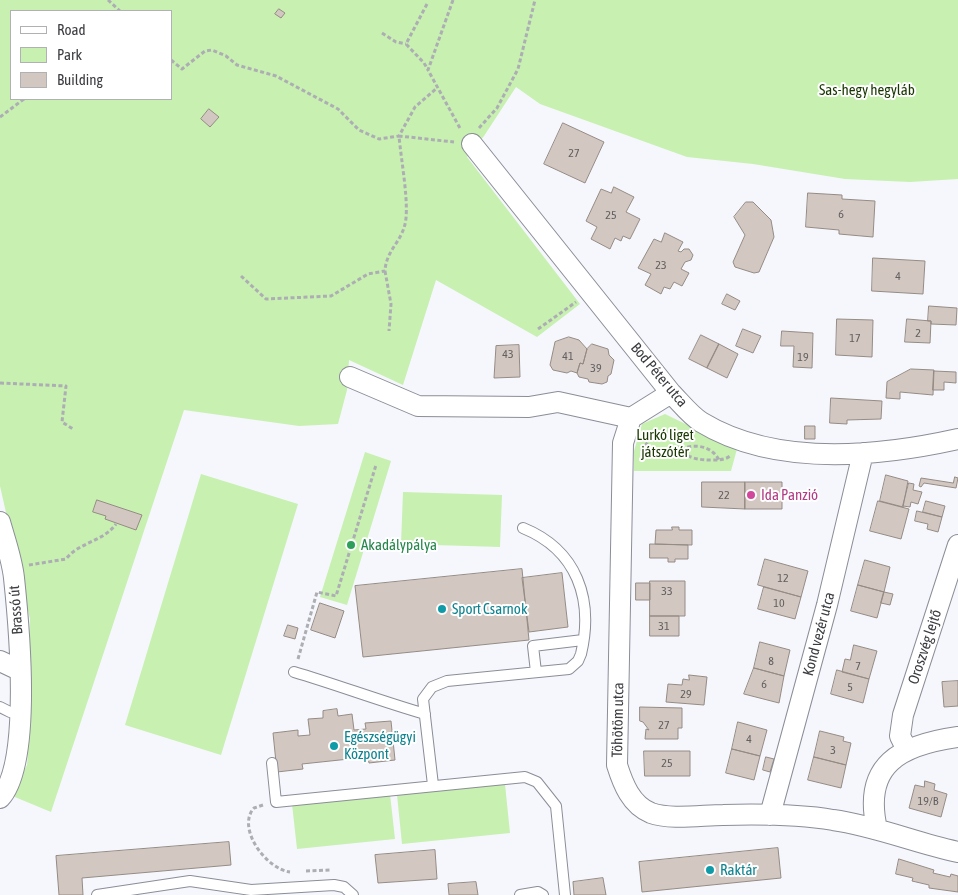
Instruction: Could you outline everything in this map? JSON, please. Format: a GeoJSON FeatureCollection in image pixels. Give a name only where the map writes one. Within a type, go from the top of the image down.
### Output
{"type":"FeatureCollection","features":[{"type":"Feature","properties":{"kind":"street","name":"Bod Péter utca"},"geometry":{"type":"LineString","coordinates":[[470,142],[671,393],[700,422],[742,442],[789,452],[863,452],[930,445],[958,439]]}},
{"type":"Feature","properties":{"kind":"street"},"geometry":{"type":"LineString","coordinates":[[350,378],[418,406],[529,407],[558,402],[631,418],[671,393]]}},
{"type":"Feature","properties":{"kind":"street","name":"Töhötöm utca"},"geometry":{"type":"LineString","coordinates":[[631,418],[622,451],[617,765],[625,789],[651,813],[689,816],[770,815],[833,820],[877,829],[958,852]]}},
{"type":"Feature","properties":{"kind":"street","name":"Kond vezér utca"},"geometry":{"type":"LineString","coordinates":[[770,815],[827,605],[863,452]]}},
{"type":"Feature","properties":{"kind":"street","name":"Brassó út"},"geometry":{"type":"LineString","coordinates":[[0,522],[12,569],[19,670],[19,735],[14,773],[6,792],[0,798]]}},
{"type":"Feature","properties":{"kind":"street","name":"Oroszvég lejtő"},"geometry":{"type":"LineString","coordinates":[[907,750],[900,736],[901,722],[958,545]]}},
{"type":"Feature","properties":{"kind":"street"},"geometry":{"type":"LineString","coordinates":[[0,661],[19,670]]}},
{"type":"Feature","properties":{"kind":"street"},"geometry":{"type":"LineString","coordinates":[[877,829],[873,793],[884,770],[907,750],[930,742],[958,737]]}},
{"type":"Feature","properties":{"kind":"lane"},"geometry":{"type":"LineString","coordinates":[[433,785],[423,699],[426,693],[439,683],[569,669],[580,654],[583,640],[583,599],[577,574],[564,556],[549,542],[523,528]]}},
{"type":"Feature","properties":{"kind":"lane"},"geometry":{"type":"LineString","coordinates":[[536,672],[532,646],[583,640]]}},
{"type":"Feature","properties":{"kind":"lane"},"geometry":{"type":"LineString","coordinates":[[294,672],[425,714]]}},
{"type":"Feature","properties":{"kind":"lane"},"geometry":{"type":"LineString","coordinates":[[0,707],[19,714]]}},
{"type":"Feature","properties":{"kind":"lane"},"geometry":{"type":"LineString","coordinates":[[272,763],[276,802],[519,776],[537,782],[556,806],[565,895]]}},
{"type":"Feature","properties":{"kind":"lane"},"geometry":{"type":"LineString","coordinates":[[97,895],[190,881],[251,890],[334,885],[344,887],[352,894]]}},
{"type":"Feature","properties":{"kind":"lane"},"geometry":{"type":"LineString","coordinates":[[520,895],[538,892],[543,895]]}},
{"type":"Feature","properties":{"kind":"path"},"geometry":{"type":"LineString","coordinates":[[108,0],[119,10]]}},
{"type":"Feature","properties":{"kind":"path"},"geometry":{"type":"LineString","coordinates":[[428,70],[453,0]]}},
{"type":"Feature","properties":{"kind":"path"},"geometry":{"type":"LineString","coordinates":[[470,142],[497,108],[518,68],[535,0]]}},
{"type":"Feature","properties":{"kind":"path"},"geometry":{"type":"LineString","coordinates":[[406,44],[427,4]]}},
{"type":"Feature","properties":{"kind":"path"},"geometry":{"type":"LineString","coordinates":[[382,32],[396,42],[406,44],[424,63],[455,122],[470,142]]}},
{"type":"Feature","properties":{"kind":"path"},"geometry":{"type":"LineString","coordinates":[[172,61],[182,69],[205,51],[212,50],[226,56],[237,65],[276,76],[338,109],[360,130],[378,139],[399,136],[470,142]]}},
{"type":"Feature","properties":{"kind":"path"},"geometry":{"type":"LineString","coordinates":[[389,332],[391,304],[385,271],[386,258],[401,238],[406,218],[399,136],[415,107],[437,88]]}},
{"type":"Feature","properties":{"kind":"path"},"geometry":{"type":"LineString","coordinates":[[0,117],[23,100]]}},
{"type":"Feature","properties":{"kind":"path"},"geometry":{"type":"LineString","coordinates":[[241,276],[266,299],[332,296],[368,274],[385,271]]}},
{"type":"Feature","properties":{"kind":"path"},"geometry":{"type":"LineString","coordinates":[[538,329],[591,291]]}},
{"type":"Feature","properties":{"kind":"path"},"geometry":{"type":"LineString","coordinates":[[0,384],[66,386],[62,422],[74,429]]}},
{"type":"Feature","properties":{"kind":"path"},"geometry":{"type":"LineString","coordinates":[[622,451],[642,451],[651,438],[659,432],[675,439],[681,449],[691,458],[719,460],[727,459],[732,454]]}},
{"type":"Feature","properties":{"kind":"path"},"geometry":{"type":"LineString","coordinates":[[681,449],[697,445],[714,452],[719,460]]}},
{"type":"Feature","properties":{"kind":"path"},"geometry":{"type":"LineString","coordinates":[[294,672],[317,592],[336,596],[376,465]]}},
{"type":"Feature","properties":{"kind":"path"},"geometry":{"type":"LineString","coordinates":[[12,569],[66,559],[72,551],[105,536],[116,524]]}},
{"type":"Feature","properties":{"kind":"path"},"geometry":{"type":"LineString","coordinates":[[276,802],[259,806],[251,812],[249,820],[252,835],[256,847],[265,860],[278,869],[294,873]]}},
{"type":"Feature","properties":{"kind":"path"},"geometry":{"type":"LineString","coordinates":[[304,872],[321,869],[334,872],[343,878],[352,894]]}},
{"type":"Feature","properties":{"kind":"green space","name":"Sas-hegy hegyláb"},"geometry":{"type":"Polygon","coordinates":[[[0,0],[958,0],[958,179],[910,182],[845,179],[753,164],[687,157],[540,104],[516,87],[484,136],[467,157],[580,304],[537,337],[436,280],[403,385],[349,360],[347,390],[338,424],[299,426],[184,410],[51,812],[10,795],[27,765],[30,722],[28,670],[30,619],[0,486],[0,0]]]}},
{"type":"Feature","properties":{"kind":"green space","name":"Lurkó liget játszótér"},"geometry":{"type":"Polygon","coordinates":[[[665,414],[737,449],[731,471],[634,471],[634,451],[642,424],[665,414]]]}},
{"type":"Feature","properties":{"kind":"green space","name":"Akadálypálya"},"geometry":{"type":"Polygon","coordinates":[[[365,452],[391,461],[347,605],[320,597],[365,452]]]}},
{"type":"Feature","properties":{"kind":"green space"},"geometry":{"type":"Polygon","coordinates":[[[201,474],[298,504],[221,755],[125,725],[201,474]]]}},
{"type":"Feature","properties":{"kind":"green space"},"geometry":{"type":"Polygon","coordinates":[[[403,492],[502,495],[500,547],[401,544],[403,492]]]}},
{"type":"Feature","properties":{"kind":"green space"},"geometry":{"type":"Polygon","coordinates":[[[505,784],[510,833],[402,844],[397,795],[505,784]]]}},
{"type":"Feature","properties":{"kind":"green space"},"geometry":{"type":"Polygon","coordinates":[[[390,794],[395,839],[297,849],[292,804],[390,794]]]}},
{"type":"Feature","properties":{"kind":"building"},"geometry":{"type":"Polygon","coordinates":[[[279,9],[285,13],[281,18],[275,14],[279,9]]]}},
{"type":"Feature","properties":{"kind":"building"},"geometry":{"type":"Polygon","coordinates":[[[209,109],[219,117],[210,127],[201,119],[209,109]]]}},
{"type":"Feature","properties":{"kind":"building"},"geometry":{"type":"Polygon","coordinates":[[[563,123],[604,142],[585,183],[544,164],[563,123]]]}},
{"type":"Feature","properties":{"kind":"building"},"geometry":{"type":"Polygon","coordinates":[[[614,187],[634,197],[626,212],[640,219],[630,239],[623,236],[621,241],[615,238],[610,249],[591,239],[597,227],[586,221],[601,189],[611,193],[614,187]]]}},
{"type":"Feature","properties":{"kind":"building"},"geometry":{"type":"Polygon","coordinates":[[[808,193],[842,195],[842,199],[875,201],[873,237],[839,234],[839,230],[806,227],[808,193]]]}},
{"type":"Feature","properties":{"kind":"building"},"geometry":{"type":"Polygon","coordinates":[[[746,202],[753,202],[771,220],[774,237],[759,272],[754,273],[735,267],[733,262],[745,235],[734,217],[746,202]]]}},
{"type":"Feature","properties":{"kind":"building"},"geometry":{"type":"Polygon","coordinates":[[[665,233],[683,242],[678,251],[681,252],[684,249],[689,249],[693,255],[691,260],[685,262],[681,269],[689,273],[682,286],[674,282],[670,289],[664,287],[661,294],[645,285],[651,274],[638,268],[654,239],[661,242],[665,233]]]}},
{"type":"Feature","properties":{"kind":"building"},"geometry":{"type":"Polygon","coordinates":[[[873,258],[925,261],[923,294],[872,291],[873,258]]]}},
{"type":"Feature","properties":{"kind":"building"},"geometry":{"type":"Polygon","coordinates":[[[727,294],[740,301],[735,310],[722,304],[727,294]]]}},
{"type":"Feature","properties":{"kind":"building"},"geometry":{"type":"Polygon","coordinates":[[[929,306],[957,308],[956,325],[931,324],[931,321],[928,321],[929,306]]]}},
{"type":"Feature","properties":{"kind":"building"},"geometry":{"type":"Polygon","coordinates":[[[837,319],[873,320],[872,357],[836,355],[837,319]]]}},
{"type":"Feature","properties":{"kind":"building"},"geometry":{"type":"Polygon","coordinates":[[[907,319],[931,321],[930,343],[905,342],[907,319]]]}},
{"type":"Feature","properties":{"kind":"building"},"geometry":{"type":"Polygon","coordinates":[[[743,329],[761,336],[753,353],[736,346],[743,329]]]}},
{"type":"Feature","properties":{"kind":"building"},"geometry":{"type":"Polygon","coordinates":[[[782,331],[813,333],[812,368],[793,367],[794,346],[781,346],[782,331]]]}},
{"type":"Feature","properties":{"kind":"building"},"geometry":{"type":"Polygon","coordinates":[[[701,335],[719,344],[707,368],[689,359],[701,335]]]}},
{"type":"Feature","properties":{"kind":"building"},"geometry":{"type":"Polygon","coordinates":[[[569,337],[579,340],[587,349],[583,364],[580,363],[577,373],[553,370],[550,365],[555,342],[569,337]]]}},
{"type":"Feature","properties":{"kind":"building"},"geometry":{"type":"Polygon","coordinates":[[[592,344],[608,349],[609,355],[614,360],[607,382],[602,384],[589,382],[588,379],[579,377],[577,373],[580,363],[583,364],[587,349],[592,344]]]}},
{"type":"Feature","properties":{"kind":"building"},"geometry":{"type":"Polygon","coordinates":[[[719,344],[738,354],[727,378],[707,368],[719,344]]]}},
{"type":"Feature","properties":{"kind":"building"},"geometry":{"type":"Polygon","coordinates":[[[519,345],[520,377],[494,378],[496,346],[519,345]]]}},
{"type":"Feature","properties":{"kind":"building"},"geometry":{"type":"Polygon","coordinates":[[[911,369],[934,370],[933,395],[900,392],[900,399],[886,398],[887,382],[911,369]]]}},
{"type":"Feature","properties":{"kind":"building"},"geometry":{"type":"Polygon","coordinates":[[[934,371],[956,372],[956,383],[944,382],[944,390],[933,390],[934,371]]]}},
{"type":"Feature","properties":{"kind":"building"},"geometry":{"type":"Polygon","coordinates":[[[831,398],[882,401],[881,419],[847,420],[847,424],[830,423],[831,398]]]}},
{"type":"Feature","properties":{"kind":"building"},"geometry":{"type":"Polygon","coordinates":[[[805,426],[815,426],[815,439],[805,439],[805,426]]]}},
{"type":"Feature","properties":{"kind":"building"},"geometry":{"type":"Polygon","coordinates":[[[886,475],[908,481],[903,507],[880,501],[886,475]]]}},
{"type":"Feature","properties":{"kind":"building"},"geometry":{"type":"Polygon","coordinates":[[[955,477],[958,478],[956,488],[924,483],[921,487],[919,486],[921,478],[953,483],[955,477]]]}},
{"type":"Feature","properties":{"kind":"building"},"geometry":{"type":"Polygon","coordinates":[[[702,482],[745,482],[745,509],[702,507],[702,482]]]}},
{"type":"Feature","properties":{"kind":"building"},"geometry":{"type":"Polygon","coordinates":[[[745,482],[782,482],[782,509],[745,509],[745,482]]]}},
{"type":"Feature","properties":{"kind":"building"},"geometry":{"type":"Polygon","coordinates":[[[909,483],[914,484],[913,490],[922,492],[918,504],[911,502],[910,507],[903,506],[909,483]]]}},
{"type":"Feature","properties":{"kind":"building"},"geometry":{"type":"Polygon","coordinates":[[[97,500],[142,515],[136,530],[105,519],[106,516],[93,512],[97,500]]]}},
{"type":"Feature","properties":{"kind":"building"},"geometry":{"type":"Polygon","coordinates":[[[878,501],[909,509],[901,539],[870,531],[878,501]]]}},
{"type":"Feature","properties":{"kind":"building"},"geometry":{"type":"Polygon","coordinates":[[[926,501],[945,506],[942,517],[923,512],[926,501]]]}},
{"type":"Feature","properties":{"kind":"building"},"geometry":{"type":"Polygon","coordinates":[[[917,511],[942,517],[938,532],[927,529],[928,524],[915,521],[917,511]]]}},
{"type":"Feature","properties":{"kind":"building"},"geometry":{"type":"Polygon","coordinates":[[[672,527],[679,527],[679,530],[692,530],[692,545],[655,544],[656,530],[672,530],[672,527]]]}},
{"type":"Feature","properties":{"kind":"building"},"geometry":{"type":"Polygon","coordinates":[[[650,544],[688,545],[688,559],[675,559],[675,562],[668,562],[668,558],[650,558],[650,544]]]}},
{"type":"Feature","properties":{"kind":"building"},"geometry":{"type":"Polygon","coordinates":[[[765,559],[808,571],[801,597],[758,585],[765,559]]]}},
{"type":"Feature","properties":{"kind":"building"},"geometry":{"type":"Polygon","coordinates":[[[865,560],[890,567],[884,592],[858,585],[865,560]]]}},
{"type":"Feature","properties":{"kind":"building","name":"Sport Csarnok"},"geometry":{"type":"Polygon","coordinates":[[[522,569],[529,640],[363,657],[355,586],[522,569]]]}},
{"type":"Feature","properties":{"kind":"building"},"geometry":{"type":"Polygon","coordinates":[[[562,573],[568,627],[529,632],[522,578],[562,573]]]}},
{"type":"Feature","properties":{"kind":"building"},"geometry":{"type":"Polygon","coordinates":[[[650,581],[685,581],[685,616],[650,616],[650,581]]]}},
{"type":"Feature","properties":{"kind":"building"},"geometry":{"type":"Polygon","coordinates":[[[636,583],[650,583],[650,600],[636,600],[636,583]]]}},
{"type":"Feature","properties":{"kind":"building"},"geometry":{"type":"Polygon","coordinates":[[[858,585],[884,592],[877,618],[851,611],[858,585]]]}},
{"type":"Feature","properties":{"kind":"building"},"geometry":{"type":"Polygon","coordinates":[[[764,587],[801,597],[795,619],[758,609],[764,587]]]}},
{"type":"Feature","properties":{"kind":"building"},"geometry":{"type":"Polygon","coordinates":[[[884,592],[893,594],[890,605],[881,603],[884,592]]]}},
{"type":"Feature","properties":{"kind":"building"},"geometry":{"type":"Polygon","coordinates":[[[320,603],[344,611],[335,638],[311,630],[320,603]]]}},
{"type":"Feature","properties":{"kind":"building"},"geometry":{"type":"Polygon","coordinates":[[[650,616],[679,616],[679,636],[650,636],[650,616]]]}},
{"type":"Feature","properties":{"kind":"building"},"geometry":{"type":"Polygon","coordinates":[[[288,625],[298,628],[295,639],[284,636],[288,625]]]}},
{"type":"Feature","properties":{"kind":"building"},"geometry":{"type":"Polygon","coordinates":[[[760,642],[790,650],[784,676],[754,668],[760,642]]]}},
{"type":"Feature","properties":{"kind":"building"},"geometry":{"type":"Polygon","coordinates":[[[854,645],[877,651],[869,679],[842,672],[845,659],[850,660],[854,645]]]}},
{"type":"Feature","properties":{"kind":"building"},"geometry":{"type":"Polygon","coordinates":[[[754,668],[784,676],[779,703],[744,694],[754,668]]]}},
{"type":"Feature","properties":{"kind":"building"},"geometry":{"type":"Polygon","coordinates":[[[837,670],[869,679],[863,703],[831,694],[837,670]]]}},
{"type":"Feature","properties":{"kind":"building"},"geometry":{"type":"Polygon","coordinates":[[[689,675],[707,677],[704,705],[666,702],[668,684],[682,685],[683,679],[689,680],[689,675]]]}},
{"type":"Feature","properties":{"kind":"building"},"geometry":{"type":"Polygon","coordinates":[[[958,681],[958,706],[944,707],[942,682],[958,681]]]}},
{"type":"Feature","properties":{"kind":"building"},"geometry":{"type":"Polygon","coordinates":[[[640,707],[682,708],[682,728],[678,728],[678,739],[645,739],[646,729],[649,730],[640,721],[640,707]]]}},
{"type":"Feature","properties":{"kind":"building","name":"Egészségügyi Központ"},"geometry":{"type":"Polygon","coordinates":[[[337,709],[338,716],[352,714],[354,730],[366,729],[365,723],[391,721],[395,760],[369,763],[368,757],[302,764],[303,769],[277,772],[273,733],[298,730],[298,736],[310,735],[308,719],[323,718],[323,711],[337,709]]]}},
{"type":"Feature","properties":{"kind":"building"},"geometry":{"type":"Polygon","coordinates":[[[738,722],[767,730],[760,756],[732,749],[738,722]]]}},
{"type":"Feature","properties":{"kind":"building"},"geometry":{"type":"Polygon","coordinates":[[[820,731],[844,737],[843,741],[851,743],[846,765],[814,757],[820,731]]]}},
{"type":"Feature","properties":{"kind":"building"},"geometry":{"type":"Polygon","coordinates":[[[732,749],[760,756],[754,780],[726,773],[732,749]]]}},
{"type":"Feature","properties":{"kind":"building"},"geometry":{"type":"Polygon","coordinates":[[[644,751],[690,751],[690,776],[645,776],[644,751]]]}},
{"type":"Feature","properties":{"kind":"building"},"geometry":{"type":"Polygon","coordinates":[[[766,757],[774,759],[770,772],[763,770],[766,757]]]}},
{"type":"Feature","properties":{"kind":"building"},"geometry":{"type":"Polygon","coordinates":[[[814,757],[846,765],[841,788],[808,780],[814,757]]]}},
{"type":"Feature","properties":{"kind":"building"},"geometry":{"type":"Polygon","coordinates":[[[925,781],[935,784],[934,790],[947,794],[941,817],[909,808],[915,785],[924,787],[925,781]]]}},
{"type":"Feature","properties":{"kind":"building"},"geometry":{"type":"Polygon","coordinates":[[[229,842],[231,865],[82,878],[83,895],[59,895],[56,856],[229,842]]]}},
{"type":"Feature","properties":{"kind":"building","name":"Raktár"},"geometry":{"type":"Polygon","coordinates":[[[778,848],[781,878],[642,892],[639,862],[778,848]]]}},
{"type":"Feature","properties":{"kind":"building"},"geometry":{"type":"Polygon","coordinates":[[[435,850],[437,879],[378,883],[375,855],[435,850]]]}},
{"type":"Feature","properties":{"kind":"building"},"geometry":{"type":"Polygon","coordinates":[[[899,859],[934,870],[933,873],[950,877],[951,874],[958,876],[958,892],[929,888],[929,885],[912,881],[913,878],[896,874],[899,859]]]}},
{"type":"Feature","properties":{"kind":"building"},"geometry":{"type":"Polygon","coordinates":[[[603,878],[606,895],[574,895],[573,882],[603,878]]]}},
{"type":"Feature","properties":{"kind":"building"},"geometry":{"type":"Polygon","coordinates":[[[476,882],[478,895],[449,895],[448,884],[476,882]]]}},
{"type":"Feature","properties":{"kind":"place","name":"Ida Panzió"},"geometry":{"type":"Point","coordinates":[751,495]}},
{"type":"Feature","properties":{"kind":"place","name":"Akadálypálya"},"geometry":{"type":"Point","coordinates":[351,545]}},
{"type":"Feature","properties":{"kind":"place","name":"Sport Csarnok"},"geometry":{"type":"Point","coordinates":[442,609]}},
{"type":"Feature","properties":{"kind":"place","name":"Egészségügyi Központ"},"geometry":{"type":"Point","coordinates":[334,746]}},
{"type":"Feature","properties":{"kind":"place","name":"Raktár"},"geometry":{"type":"Point","coordinates":[710,870]}}]}
